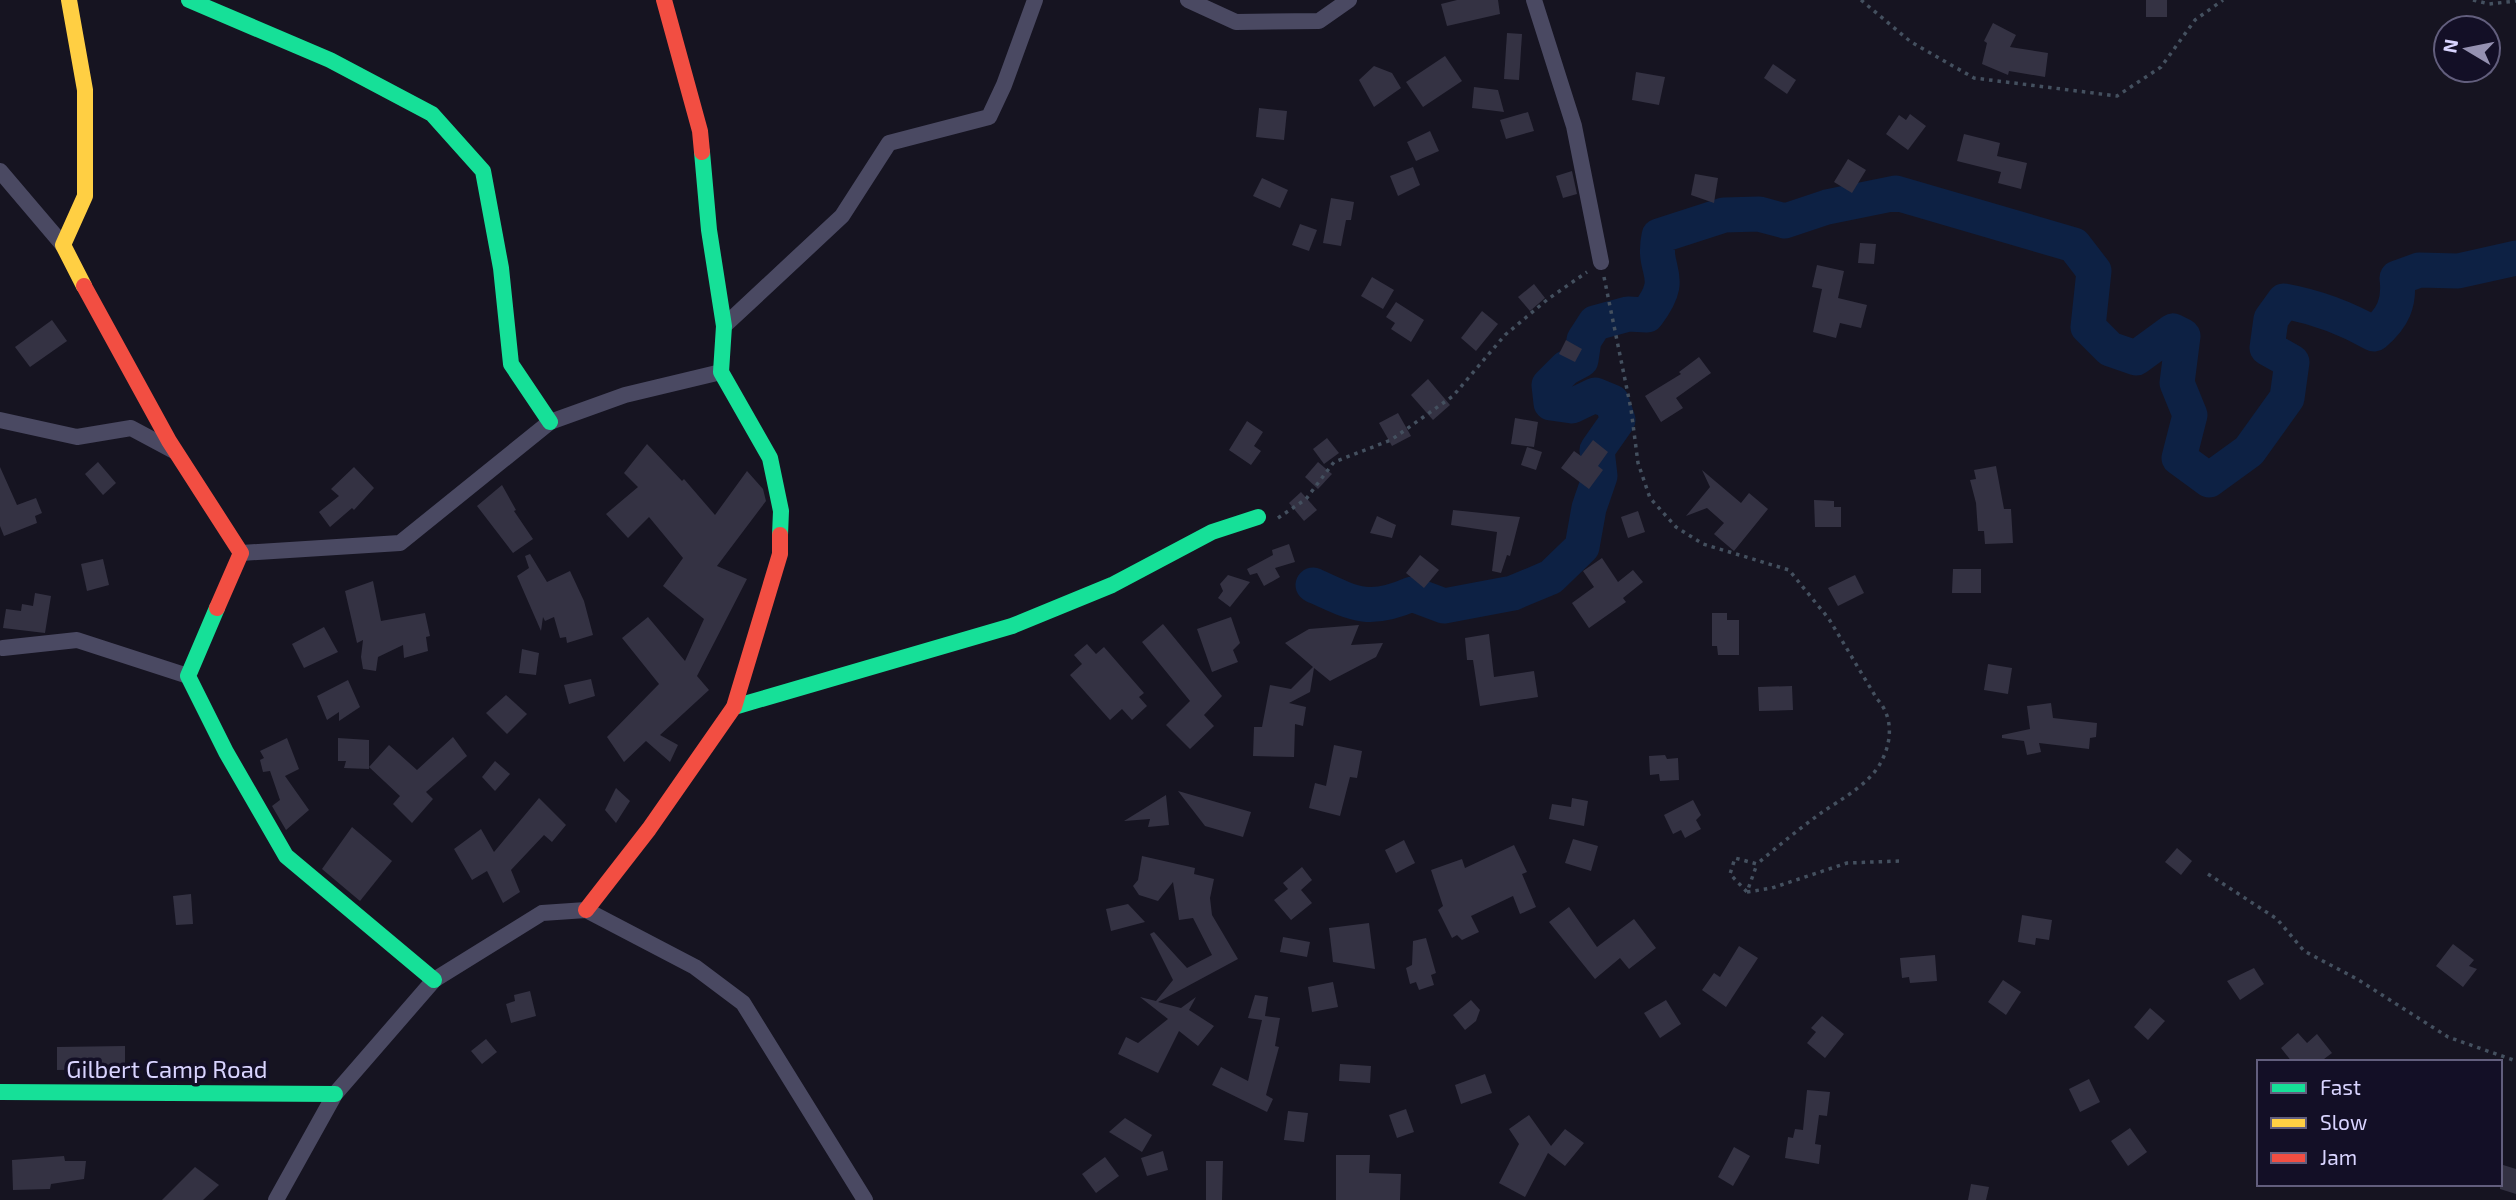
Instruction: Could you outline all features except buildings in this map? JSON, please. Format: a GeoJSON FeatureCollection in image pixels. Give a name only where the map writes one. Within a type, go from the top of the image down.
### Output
{"type":"FeatureCollection","features":[{"type":"Feature","properties":{"kind":"street"},"geometry":{"type":"LineString","coordinates":[[63,245],[85,196],[85,90],[69,0]]}},
{"type":"Feature","properties":{"kind":"street"},"geometry":{"type":"LineString","coordinates":[[189,0],[330,60],[432,114],[482,171],[501,268],[511,364],[550,422]]}},
{"type":"Feature","properties":{"kind":"street"},"geometry":{"type":"LineString","coordinates":[[586,910],[649,829],[734,707],[780,554],[781,511],[770,458],[721,372],[724,326],[709,230],[700,131],[664,0]]}},
{"type":"Feature","properties":{"kind":"street"},"geometry":{"type":"LineString","coordinates":[[724,326],[842,216],[889,143],[989,117],[1004,85],[1035,0]]}},
{"type":"Feature","properties":{"kind":"street"},"geometry":{"type":"LineString","coordinates":[[1188,0],[1236,22],[1319,22],[1349,0]]}},
{"type":"Feature","properties":{"kind":"street"},"geometry":{"type":"LineString","coordinates":[[1534,0],[1574,126],[1601,262]]}},
{"type":"Feature","properties":{"kind":"street"},"geometry":{"type":"LineString","coordinates":[[0,171],[63,245],[97,315],[198,491],[241,553]]}},
{"type":"Feature","properties":{"kind":"street"},"geometry":{"type":"LineString","coordinates":[[241,553],[400,543],[550,422],[625,396],[721,372]]}},
{"type":"Feature","properties":{"kind":"street"},"geometry":{"type":"LineString","coordinates":[[0,421],[77,437],[131,428],[176,452]]}},
{"type":"Feature","properties":{"kind":"street"},"geometry":{"type":"LineString","coordinates":[[734,707],[1012,626],[1112,585],[1212,532],[1258,517]]}},
{"type":"Feature","properties":{"kind":"street"},"geometry":{"type":"LineString","coordinates":[[188,676],[241,553]]}},
{"type":"Feature","properties":{"kind":"street"},"geometry":{"type":"LineString","coordinates":[[3,648],[77,640],[188,676],[226,752],[286,856],[434,980]]}},
{"type":"Feature","properties":{"kind":"street"},"geometry":{"type":"LineString","coordinates":[[276,1200],[334,1094],[434,980],[542,913],[586,910],[695,967],[743,1003],[865,1200]]}},
{"type":"Feature","properties":{"kind":"street","name":"Gilbert Camp Road"},"geometry":{"type":"LineString","coordinates":[[0,1093],[334,1094]]}},
{"type":"Feature","properties":{"kind":"path"},"geometry":{"type":"LineString","coordinates":[[1861,0],[1911,42],[1974,78],[2117,96],[2161,67],[2195,20],[2223,0]]}},
{"type":"Feature","properties":{"kind":"path"},"geometry":{"type":"LineString","coordinates":[[2473,0],[2489,4],[2516,1]]}},
{"type":"Feature","properties":{"kind":"path"},"geometry":{"type":"LineString","coordinates":[[1258,517],[1280,518],[1306,499],[1334,462],[1391,440],[1453,396],[1505,335],[1548,299],[1601,262],[1631,409],[1638,463],[1650,498],[1676,527],[1703,544],[1789,570],[1829,619],[1877,699],[1887,710],[1890,732],[1880,765],[1848,795],[1783,841],[1757,864],[1747,892]]}},
{"type":"Feature","properties":{"kind":"path"},"geometry":{"type":"LineString","coordinates":[[1747,892],[1730,874],[1735,858],[1757,864]]}},
{"type":"Feature","properties":{"kind":"path"},"geometry":{"type":"LineString","coordinates":[[1747,892],[1772,888],[1847,863],[1899,861]]}},
{"type":"Feature","properties":{"kind":"path"},"geometry":{"type":"LineString","coordinates":[[2208,874],[2277,919],[2304,951],[2357,979],[2448,1037],[2516,1061]]}},
{"type":"Feature","properties":{"kind":"waterway"},"geometry":{"type":"LineString","coordinates":[[1313,585],[1362,604],[1384,603],[1412,594],[1444,606],[1513,593],[1551,577],[1582,547],[1589,508],[1600,476],[1597,450],[1618,420],[1612,402],[1595,395],[1572,406],[1551,403],[1549,385],[1566,368],[1581,360],[1584,340],[1595,323],[1628,314],[1647,315],[1661,291],[1662,274],[1657,249],[1659,236],[1724,215],[1759,214],[1785,221],[1827,207],[1896,193],[2074,245],[2094,271],[2088,327],[2110,349],[2136,358],[2173,331],[2183,336],[2177,383],[2190,415],[2179,458],[2209,480],[2249,451],[2287,398],[2292,362],[2267,348],[2271,319],[2284,301],[2331,314],[2374,334],[2394,309],[2397,278],[2419,270],[2458,271],[2516,258]]}},
{"type":"Feature","properties":{"kind":"traffic: fast"},"geometry":{"type":"LineString","coordinates":[[189,0],[330,60],[432,114],[483,171],[501,268],[511,364],[550,422]]}},
{"type":"Feature","properties":{"kind":"traffic: fast"},"geometry":{"type":"LineString","coordinates":[[702,152],[709,230],[724,326],[721,372],[770,458],[781,511],[780,535]]}},
{"type":"Feature","properties":{"kind":"traffic: fast"},"geometry":{"type":"LineString","coordinates":[[734,707],[1012,626],[1112,585],[1212,532],[1258,517]]}},
{"type":"Feature","properties":{"kind":"traffic: fast"},"geometry":{"type":"LineString","coordinates":[[217,608],[188,676],[226,752],[286,856],[434,980]]}},
{"type":"Feature","properties":{"kind":"traffic: fast"},"geometry":{"type":"LineString","coordinates":[[0,1092],[335,1094]]}},
{"type":"Feature","properties":{"kind":"traffic: slow"},"geometry":{"type":"LineString","coordinates":[[69,0],[85,90],[85,196],[63,245],[84,286]]}},
{"type":"Feature","properties":{"kind":"traffic: jam"},"geometry":{"type":"LineString","coordinates":[[664,0],[700,131],[702,152]]}},
{"type":"Feature","properties":{"kind":"traffic: jam"},"geometry":{"type":"LineString","coordinates":[[84,286],[169,441],[241,553],[217,608]]}},
{"type":"Feature","properties":{"kind":"traffic: jam"},"geometry":{"type":"LineString","coordinates":[[586,910],[649,829],[734,707],[780,554],[780,535]]}}]}
